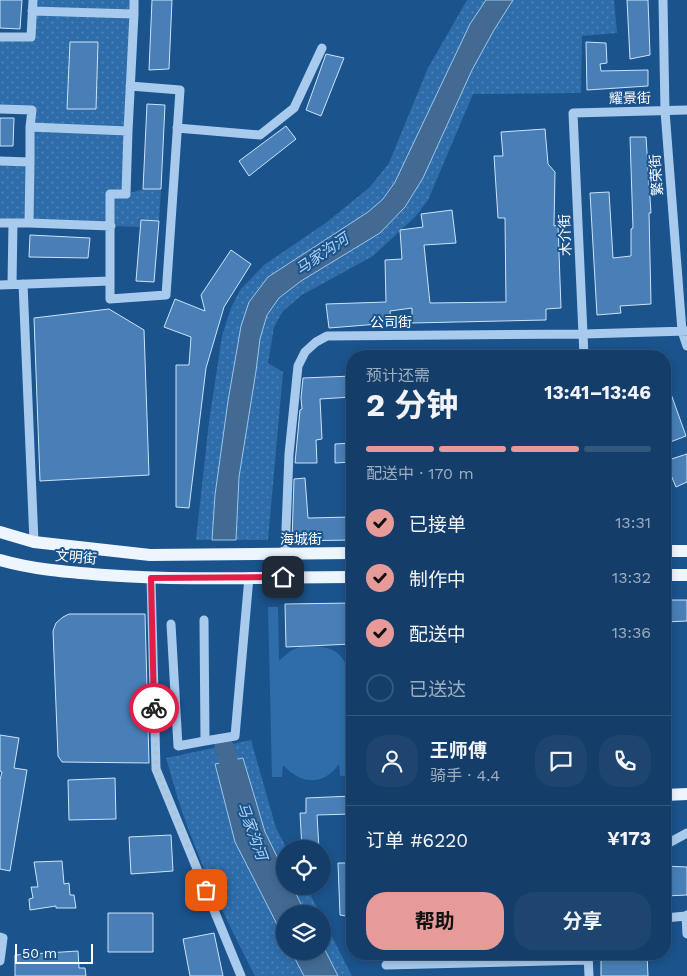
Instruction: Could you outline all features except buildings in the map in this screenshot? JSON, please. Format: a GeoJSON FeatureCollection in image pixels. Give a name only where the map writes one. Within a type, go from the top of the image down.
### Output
{"type":"FeatureCollection","features":[{"type":"Feature","properties":{"kind":"main road","name":"文明街"},"geometry":{"type":"LineString","coordinates":[[0,532],[34,542],[150,555],[251,554]]}},
{"type":"Feature","properties":{"kind":"main road"},"geometry":{"type":"LineString","coordinates":[[671,551],[687,551]]}},
{"type":"Feature","properties":{"kind":"main road","name":"海城街"},"geometry":{"type":"LineString","coordinates":[[251,554],[346,553]]}},
{"type":"Feature","properties":{"kind":"main road","name":"文明街"},"geometry":{"type":"LineString","coordinates":[[0,560],[51,571],[151,578],[249,577]]}},
{"type":"Feature","properties":{"kind":"main road"},"geometry":{"type":"LineString","coordinates":[[671,575],[687,575]]}},
{"type":"Feature","properties":{"kind":"main road"},"geometry":{"type":"LineString","coordinates":[[249,577],[346,577]]}},
{"type":"Feature","properties":{"kind":"main road"},"geometry":{"type":"LineString","coordinates":[[671,795],[687,794]]}},
{"type":"Feature","properties":{"kind":"street"},"geometry":{"type":"LineString","coordinates":[[0,37],[31,38],[32,0]]}},
{"type":"Feature","properties":{"kind":"street"},"geometry":{"type":"LineString","coordinates":[[130,86],[180,90],[166,295],[110,298],[110,194],[126,194],[128,130],[130,86],[134,14],[134,0]]}},
{"type":"Feature","properties":{"kind":"street","name":"繁荣街"},"geometry":{"type":"LineString","coordinates":[[663,0],[665,111],[684,331],[687,346]]}},
{"type":"Feature","properties":{"kind":"street"},"geometry":{"type":"LineString","coordinates":[[32,10],[134,14]]}},
{"type":"Feature","properties":{"kind":"street"},"geometry":{"type":"LineString","coordinates":[[177,128],[260,135],[294,108],[322,48]]}},
{"type":"Feature","properties":{"kind":"street"},"geometry":{"type":"LineString","coordinates":[[0,109],[32,110],[30,127],[29,223]]}},
{"type":"Feature","properties":{"kind":"street","name":"耀景街"},"geometry":{"type":"LineString","coordinates":[[573,113],[687,110]]}},
{"type":"Feature","properties":{"kind":"street","name":"木介街"},"geometry":{"type":"LineString","coordinates":[[573,113],[584,350]]}},
{"type":"Feature","properties":{"kind":"street"},"geometry":{"type":"LineString","coordinates":[[30,127],[128,130]]}},
{"type":"Feature","properties":{"kind":"street"},"geometry":{"type":"LineString","coordinates":[[0,162],[30,162]]}},
{"type":"Feature","properties":{"kind":"street"},"geometry":{"type":"LineString","coordinates":[[0,222],[111,226]]}},
{"type":"Feature","properties":{"kind":"street"},"geometry":{"type":"LineString","coordinates":[[12,284],[13,223]]}},
{"type":"Feature","properties":{"kind":"street"},"geometry":{"type":"LineString","coordinates":[[0,285],[110,281]]}},
{"type":"Feature","properties":{"kind":"street"},"geometry":{"type":"LineString","coordinates":[[24,284],[34,542]]}},
{"type":"Feature","properties":{"kind":"street","name":"公司街"},"geometry":{"type":"LineString","coordinates":[[285,554],[288,454],[298,366],[305,352],[316,342],[327,336],[584,334],[684,331]]}},
{"type":"Feature","properties":{"kind":"street"},"geometry":{"type":"LineString","coordinates":[[171,624],[178,746],[235,736],[249,577]]}},
{"type":"Feature","properties":{"kind":"street"},"geometry":{"type":"LineString","coordinates":[[151,578],[156,769],[241,976]]}},
{"type":"Feature","properties":{"kind":"street"},"geometry":{"type":"LineString","coordinates":[[204,620],[205,741]]}},
{"type":"Feature","properties":{"kind":"street"},"geometry":{"type":"LineString","coordinates":[[671,842],[687,833]]}},
{"type":"Feature","properties":{"kind":"street"},"geometry":{"type":"LineString","coordinates":[[671,917],[686,916],[687,934]]}},
{"type":"Feature","properties":{"kind":"street"},"geometry":{"type":"LineString","coordinates":[[0,960],[2,938]]}},
{"type":"Feature","properties":{"kind":"street"},"geometry":{"type":"LineString","coordinates":[[386,965],[512,960]]}},
{"type":"Feature","properties":{"kind":"street"},"geometry":{"type":"LineString","coordinates":[[588,960],[588,976]]}},
{"type":"Feature","properties":{"kind":"shaded area"},"geometry":{"type":"Polygon","coordinates":[[[32,0],[134,0],[127,194],[143,189],[161,189],[159,221],[141,220],[140,227],[0,222],[0,161],[30,162],[32,111],[0,109],[0,37],[31,37],[32,0]]]}},
{"type":"Feature","properties":{"kind":"shaded area"},"geometry":{"type":"Polygon","coordinates":[[[467,0],[614,0],[617,33],[582,36],[581,93],[473,94],[428,200],[415,217],[373,256],[302,295],[283,311],[274,327],[268,363],[283,372],[268,540],[196,540],[209,422],[222,336],[231,308],[240,290],[264,265],[327,222],[370,187],[389,163],[428,68],[467,0]]]}},
{"type":"Feature","properties":{"kind":"shaded area"},"geometry":{"type":"Polygon","coordinates":[[[268,607],[278,607],[279,661],[288,653],[304,646],[320,646],[338,653],[343,659],[346,667],[346,776],[340,776],[339,764],[326,777],[311,780],[304,779],[283,765],[282,777],[272,777],[268,607]]]}},
{"type":"Feature","properties":{"kind":"shaded area"},"geometry":{"type":"Polygon","coordinates":[[[251,740],[276,828],[282,840],[276,840],[276,895],[310,895],[316,905],[276,905],[276,960],[331,960],[331,935],[352,976],[255,976],[228,922],[195,847],[166,758],[251,740]]]}},
{"type":"Feature","properties":{"kind":"water"},"geometry":{"type":"Polygon","coordinates":[[[486,0],[513,0],[472,70],[423,178],[405,207],[380,233],[301,281],[279,298],[267,315],[260,339],[239,477],[236,540],[212,540],[215,495],[228,401],[241,326],[249,302],[268,277],[368,212],[383,199],[395,182],[470,24],[486,0]]]}},
{"type":"Feature","properties":{"kind":"water"},"geometry":{"type":"Polygon","coordinates":[[[243,758],[265,832],[276,855],[276,895],[296,895],[302,905],[276,905],[276,922],[235,842],[215,764],[243,758]]]}},
{"type":"Feature","properties":{"kind":"water"},"geometry":{"type":"Polygon","coordinates":[[[296,960],[330,960],[338,976],[304,976],[296,960]]]}},
{"type":"Feature","properties":{"kind":"waterway","name":"马家沟河"},"geometry":{"type":"LineString","coordinates":[[224,746],[235,785]]}},
{"type":"Feature","properties":{"kind":"way so far"},"geometry":{"type":"LineString","coordinates":[[154,708],[156,769],[206,890]]}},
{"type":"Feature","properties":{"kind":"route"},"geometry":{"type":"LineString","coordinates":[[154,708],[151,578],[283,577]]}}]}
